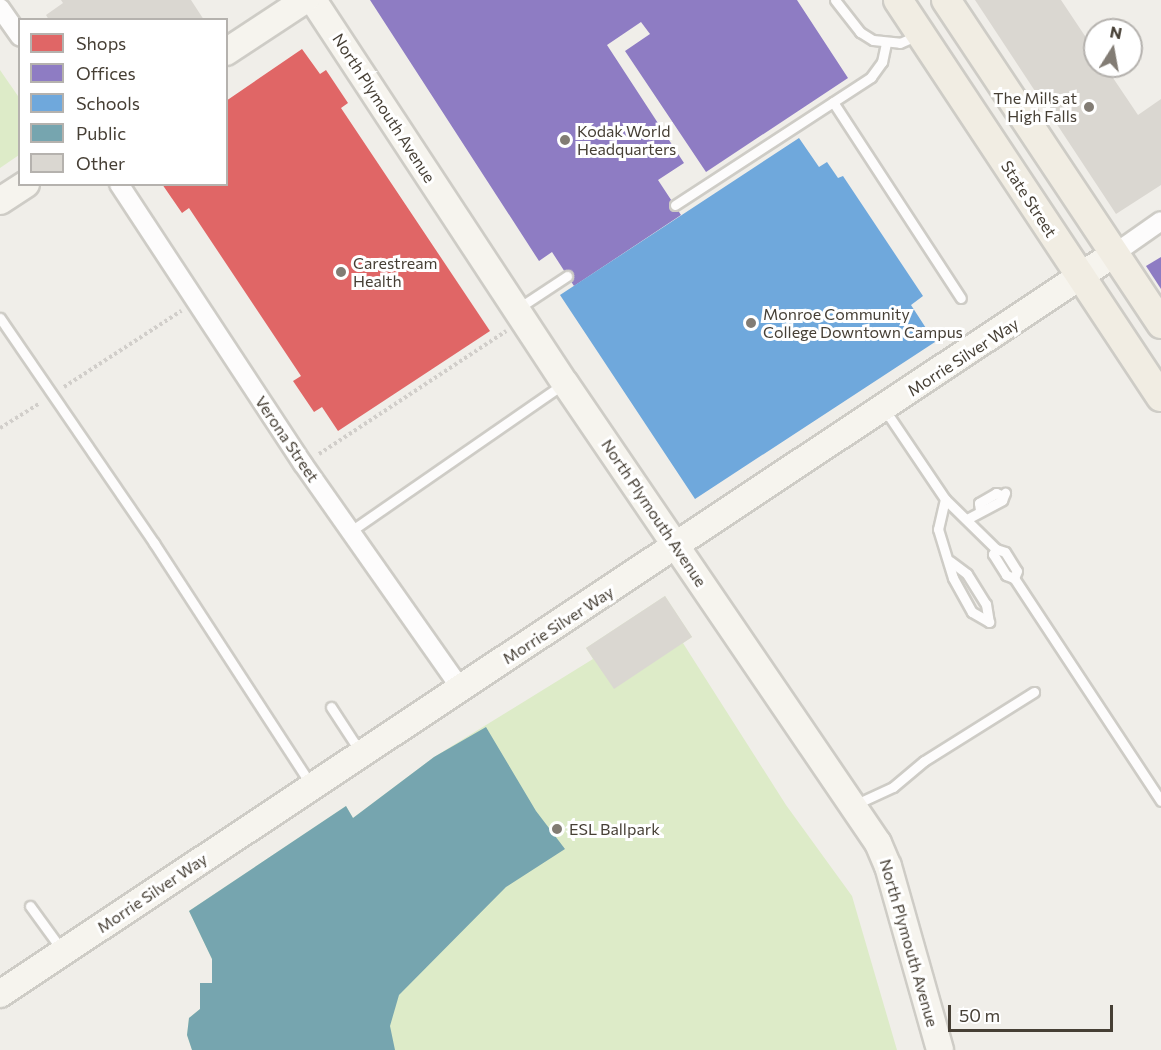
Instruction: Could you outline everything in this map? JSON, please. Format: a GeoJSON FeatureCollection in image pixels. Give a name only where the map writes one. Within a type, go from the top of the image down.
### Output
{"type":"FeatureCollection","features":[{"type":"Feature","properties":{"kind":"main road"},"geometry":{"type":"LineString","coordinates":[[228,51],[305,0]]}},
{"type":"Feature","properties":{"kind":"main road","name":"North Plymouth Avenue"},"geometry":{"type":"LineString","coordinates":[[313,0],[565,383],[854,806],[888,866],[940,1050]]}},
{"type":"Feature","properties":{"kind":"main road","name":"State Street"},"geometry":{"type":"LineString","coordinates":[[898,0],[1161,397]]}},
{"type":"Feature","properties":{"kind":"main road"},"geometry":{"type":"LineString","coordinates":[[946,0],[1161,324]]}},
{"type":"Feature","properties":{"kind":"main road"},"geometry":{"type":"LineString","coordinates":[[0,201],[23,186]]}},
{"type":"Feature","properties":{"kind":"main road","name":"Morrie Silver Way"},"geometry":{"type":"LineString","coordinates":[[0,994],[677,547],[1114,254]]}},
{"type":"Feature","properties":{"kind":"street"},"geometry":{"type":"LineString","coordinates":[[0,8],[18,34]]}},
{"type":"Feature","properties":{"kind":"street","name":"Verona Street"},"geometry":{"type":"LineString","coordinates":[[120,186],[303,464],[461,689]]}},
{"type":"Feature","properties":{"kind":"street"},"geometry":{"type":"LineString","coordinates":[[1114,254],[1161,221]]}},
{"type":"Feature","properties":{"kind":"lane"},"geometry":{"type":"LineString","coordinates":[[835,0],[860,32],[886,43],[906,41],[920,33]]}},
{"type":"Feature","properties":{"kind":"lane"},"geometry":{"type":"LineString","coordinates":[[675,205],[875,73],[886,43]]}},
{"type":"Feature","properties":{"kind":"lane"},"geometry":{"type":"LineString","coordinates":[[833,102],[961,298]]}},
{"type":"Feature","properties":{"kind":"lane"},"geometry":{"type":"LineString","coordinates":[[520,315],[567,276]]}},
{"type":"Feature","properties":{"kind":"lane"},"geometry":{"type":"LineString","coordinates":[[0,318],[53,394],[312,787]]}},
{"type":"Feature","properties":{"kind":"lane"},"geometry":{"type":"LineString","coordinates":[[351,531],[565,383]]}},
{"type":"Feature","properties":{"kind":"lane"},"geometry":{"type":"LineString","coordinates":[[884,409],[945,499],[996,549],[993,554],[1006,575],[1014,578],[1161,801]]}},
{"type":"Feature","properties":{"kind":"lane"},"geometry":{"type":"LineString","coordinates":[[967,519],[1002,500],[1003,494]]}},
{"type":"Feature","properties":{"kind":"lane"},"geometry":{"type":"LineString","coordinates":[[945,499],[938,529],[950,561],[953,579],[972,612],[989,622],[986,604],[966,574],[950,561]]}},
{"type":"Feature","properties":{"kind":"lane"},"geometry":{"type":"LineString","coordinates":[[854,806],[893,787],[924,761],[1035,692]]}},
{"type":"Feature","properties":{"kind":"lane"},"geometry":{"type":"LineString","coordinates":[[331,707],[362,754]]}},
{"type":"Feature","properties":{"kind":"lane"},"geometry":{"type":"LineString","coordinates":[[30,906],[63,952]]}},
{"type":"Feature","properties":{"kind":"path"},"geometry":{"type":"LineString","coordinates":[[0,428],[196,302]]}},
{"type":"Feature","properties":{"kind":"path"},"geometry":{"type":"LineString","coordinates":[[303,464],[520,315]]}},
{"type":"Feature","properties":{"kind":"green space"},"geometry":{"type":"Polygon","coordinates":[[[0,70],[18,96],[18,156],[0,168],[0,70]]]}},
{"type":"Feature","properties":{"kind":"green space","name":"ESL Ballpark"},"geometry":{"type":"Polygon","coordinates":[[[665,596],[692,637],[683,643],[786,805],[852,896],[897,1050],[192,1050],[187,1035],[189,1018],[200,1009],[200,983],[212,983],[212,959],[189,911],[346,806],[353,818],[434,757],[593,659],[586,648],[665,596]]]}},
{"type":"Feature","properties":{"kind":"building: Shops","name":"Carestream Health"},"geometry":{"type":"Polygon","coordinates":[[[302,49],[320,74],[326,70],[348,103],[341,108],[490,331],[338,431],[322,407],[314,412],[293,381],[301,376],[189,208],[182,213],[163,186],[228,186],[228,100],[302,49]]]}},
{"type":"Feature","properties":{"kind":"building: Offices","name":"Kodak World Headquarters"},"geometry":{"type":"Polygon","coordinates":[[[370,0],[797,0],[848,78],[706,172],[625,51],[650,34],[641,22],[607,45],[684,163],[658,180],[681,215],[574,286],[552,252],[539,261],[370,0]]]}},
{"type":"Feature","properties":{"kind":"building: Offices"},"geometry":{"type":"Polygon","coordinates":[[[1161,257],[1161,289],[1146,266],[1161,257]]]}},
{"type":"Feature","properties":{"kind":"building: Schools","name":"Monroe Community College Downtown Campus"},"geometry":{"type":"Polygon","coordinates":[[[799,138],[819,167],[827,162],[838,178],[843,176],[923,296],[911,305],[935,342],[695,499],[560,295],[799,138]]]}},
{"type":"Feature","properties":{"kind":"building: Public"},"geometry":{"type":"Polygon","coordinates":[[[486,727],[536,811],[565,849],[506,887],[399,995],[390,1026],[395,1050],[192,1050],[187,1035],[189,1018],[200,1009],[200,983],[212,983],[212,959],[189,911],[346,806],[353,818],[434,757],[486,727]]]}},
{"type":"Feature","properties":{"kind":"building: Other"},"geometry":{"type":"Polygon","coordinates":[[[61,0],[191,0],[203,18],[48,18],[46,15],[63,3],[61,0]]]}},
{"type":"Feature","properties":{"kind":"building: Other","name":"The Mills at High Falls"},"geometry":{"type":"Polygon","coordinates":[[[975,0],[1061,0],[1083,33],[1083,78],[1113,78],[1138,115],[1161,99],[1161,185],[1116,214],[975,0]]]}},
{"type":"Feature","properties":{"kind":"building: Other"},"geometry":{"type":"Polygon","coordinates":[[[665,596],[692,637],[614,689],[586,648],[665,596]]]}},
{"type":"Feature","properties":{"kind":"place","name":"The Mills at High Falls"},"geometry":{"type":"Point","coordinates":[1089,107]}},
{"type":"Feature","properties":{"kind":"place","name":"Kodak World Headquarters"},"geometry":{"type":"Point","coordinates":[565,140]}},
{"type":"Feature","properties":{"kind":"place","name":"Carestream Health"},"geometry":{"type":"Point","coordinates":[341,272]}},
{"type":"Feature","properties":{"kind":"place","name":"Monroe Community College Downtown Campus"},"geometry":{"type":"Point","coordinates":[751,323]}},
{"type":"Feature","properties":{"kind":"place","name":"ESL Ballpark"},"geometry":{"type":"Point","coordinates":[557,829]}}]}
